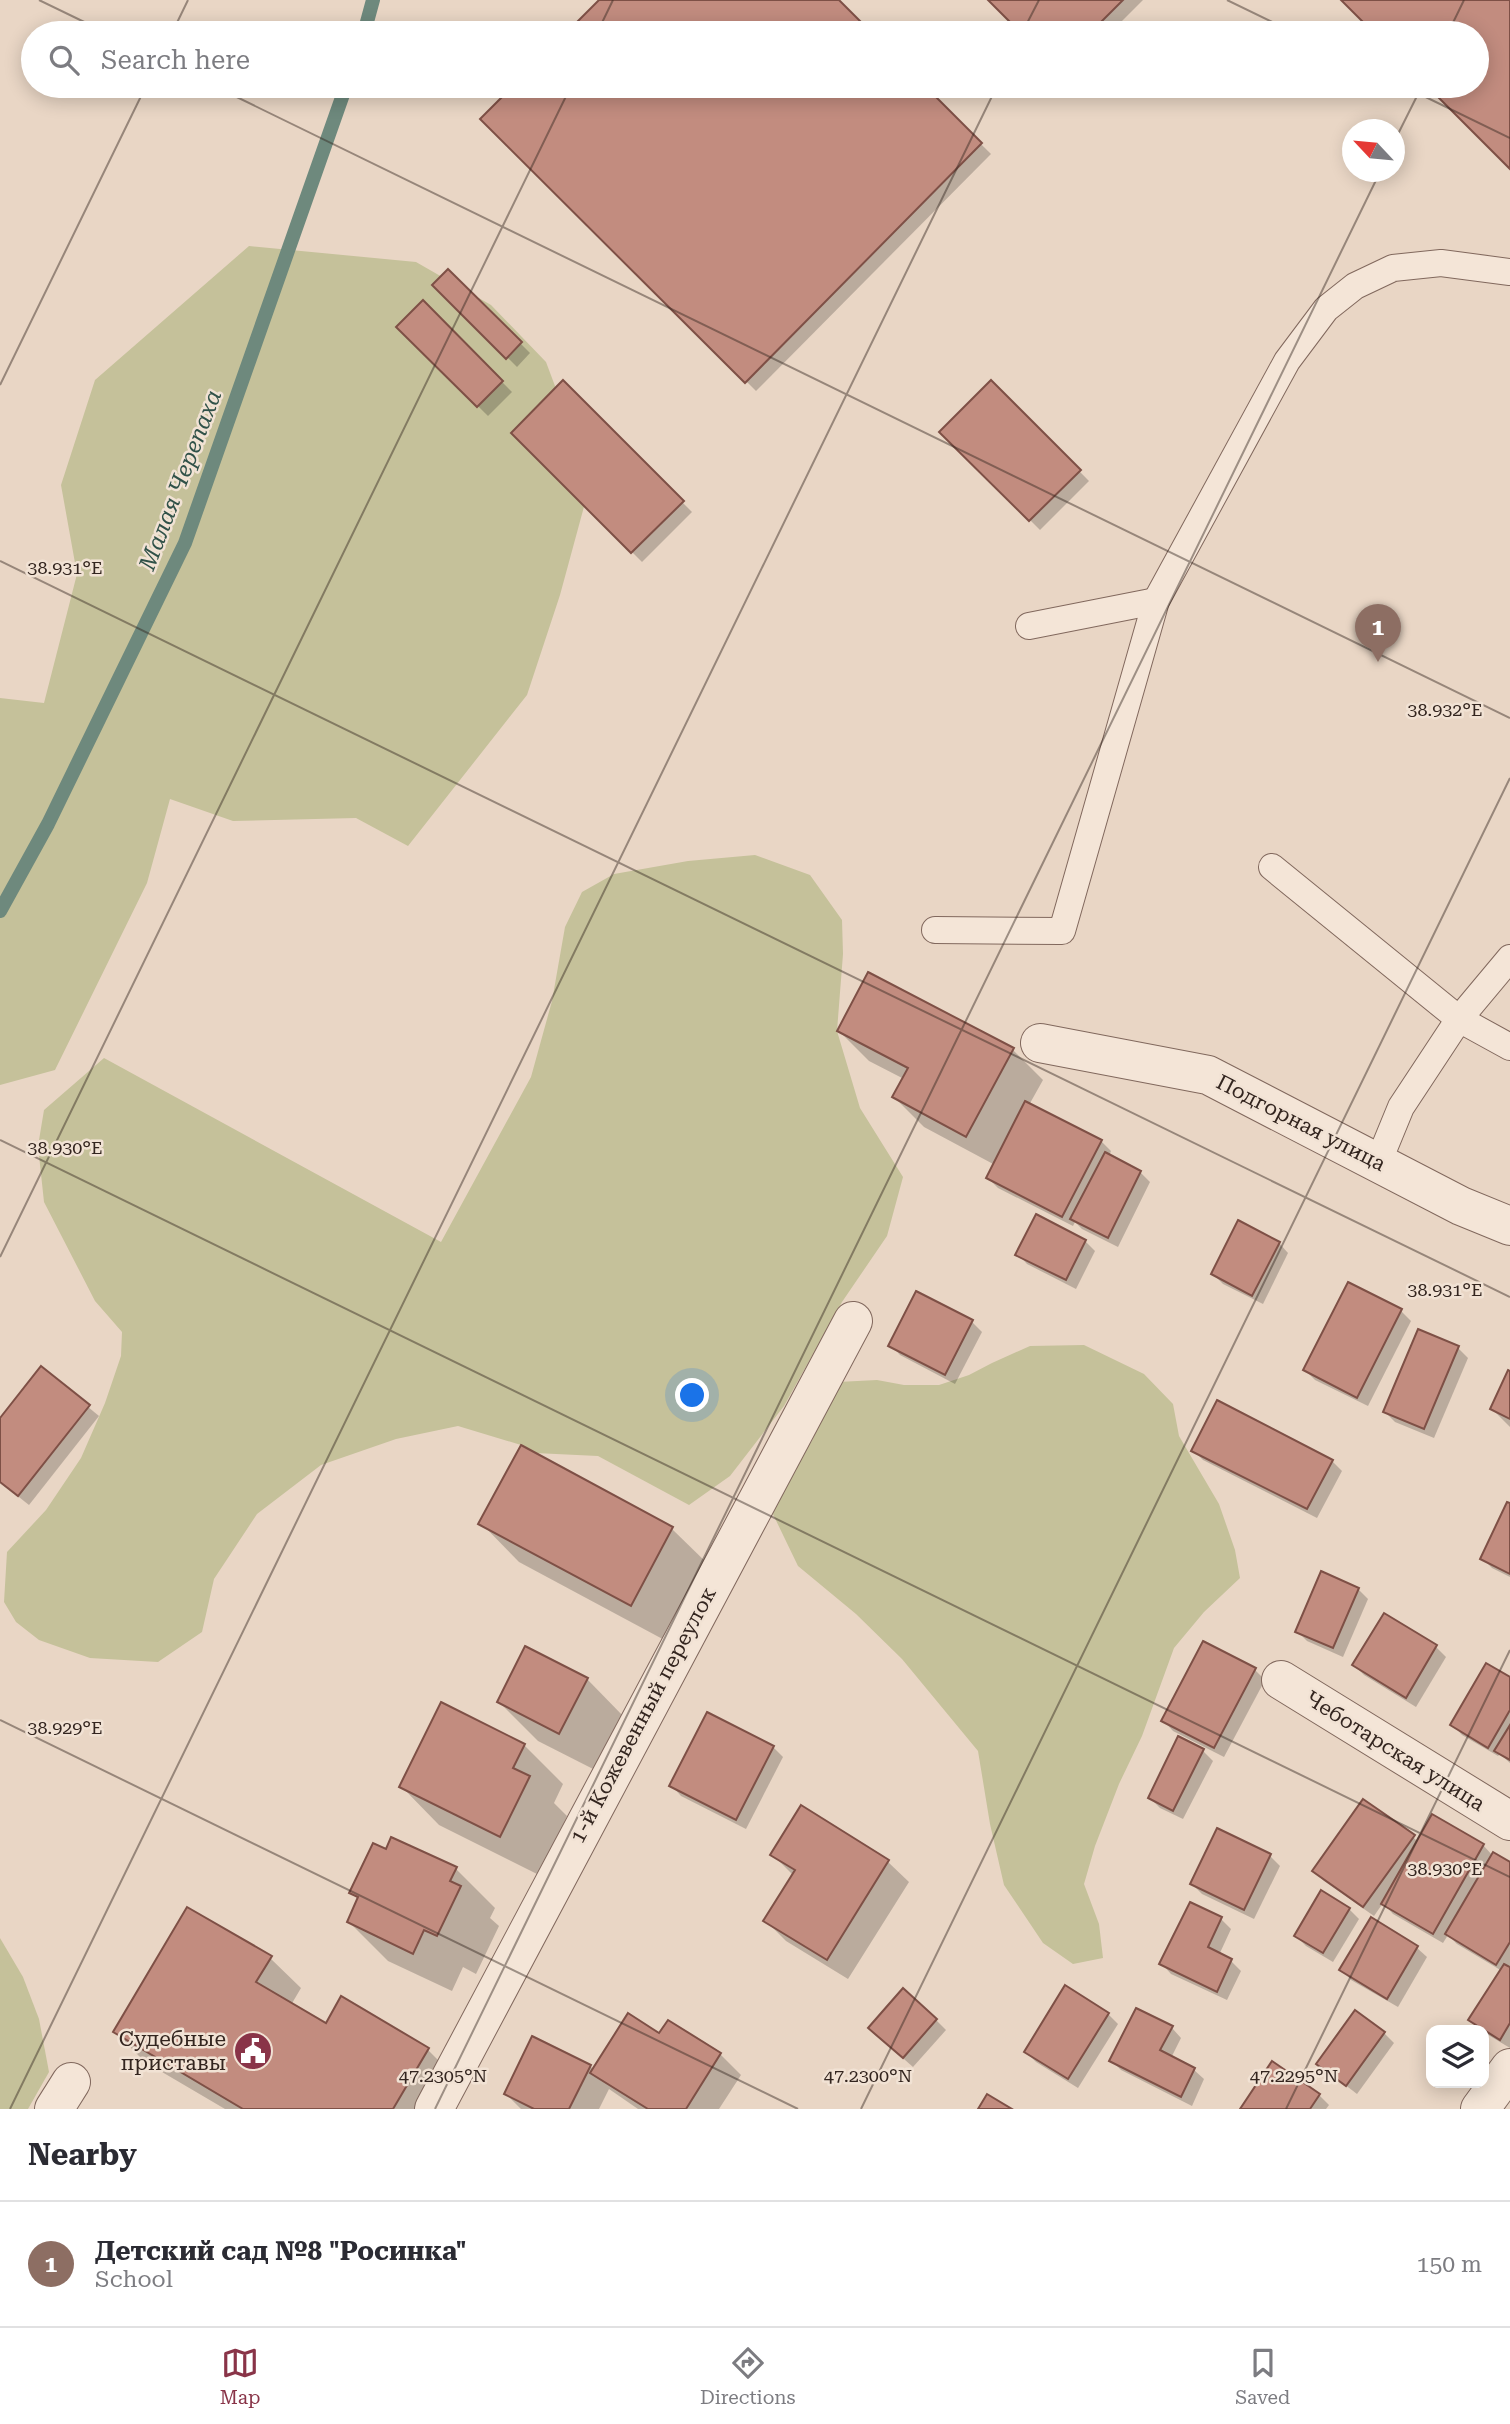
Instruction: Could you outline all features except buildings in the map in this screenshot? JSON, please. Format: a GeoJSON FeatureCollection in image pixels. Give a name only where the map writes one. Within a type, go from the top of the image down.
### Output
{"type":"FeatureCollection","features":[{"type":"Feature","properties":{"kind":"street","name":"Подгорная улица"},"geometry":{"type":"LineString","coordinates":[[1040,1043],[1208,1075],[1461,1206],[1510,1226]]}},
{"type":"Feature","properties":{"kind":"street","name":"1-й Кожевенный переулок"},"geometry":{"type":"LineString","coordinates":[[434,2109],[853,1321]]}},
{"type":"Feature","properties":{"kind":"street","name":"Чеботарская улица"},"geometry":{"type":"LineString","coordinates":[[1281,1680],[1510,1821]]}},
{"type":"Feature","properties":{"kind":"street"},"geometry":{"type":"LineString","coordinates":[[1480,2109],[1510,2068]]}},
{"type":"Feature","properties":{"kind":"lane"},"geometry":{"type":"LineString","coordinates":[[935,930],[1062,931],[1156,601],[1287,361],[1326,309],[1355,286],[1394,268],[1441,263],[1510,272]]}},
{"type":"Feature","properties":{"kind":"lane"},"geometry":{"type":"LineString","coordinates":[[1028,626],[1156,601]]}},
{"type":"Feature","properties":{"kind":"lane"},"geometry":{"type":"LineString","coordinates":[[1272,867],[1459,1019],[1510,1047]]}},
{"type":"Feature","properties":{"kind":"lane"},"geometry":{"type":"LineString","coordinates":[[1378,1163],[1401,1107],[1459,1019],[1510,958]]}},
{"type":"Feature","properties":{"kind":"shaded area"},"geometry":{"type":"Polygon","coordinates":[[[249,246],[416,262],[491,305],[546,362],[576,442],[585,503],[560,595],[527,695],[408,846],[356,818],[233,821],[170,799],[147,883],[55,1070],[0,1085],[0,698],[44,703],[77,574],[61,485],[95,380],[249,246]]]}},
{"type":"Feature","properties":{"kind":"shaded area"},"geometry":{"type":"Polygon","coordinates":[[[755,855],[810,875],[842,920],[843,954],[837,1031],[860,1108],[903,1177],[887,1236],[842,1302],[784,1406],[730,1476],[689,1505],[598,1456],[535,1453],[521,1445],[458,1426],[396,1439],[321,1465],[257,1514],[214,1579],[202,1632],[158,1662],[90,1658],[39,1640],[16,1622],[4,1602],[7,1552],[46,1510],[81,1458],[105,1403],[121,1356],[122,1332],[95,1301],[44,1202],[38,1146],[44,1110],[104,1058],[441,1242],[531,1077],[552,1001],[565,927],[582,892],[614,874],[688,861],[755,855]]]}},
{"type":"Feature","properties":{"kind":"shaded area"},"geometry":{"type":"Polygon","coordinates":[[[1084,1345],[1144,1374],[1173,1404],[1179,1436],[1219,1504],[1235,1550],[1240,1578],[1204,1612],[1174,1648],[1142,1736],[1119,1784],[1095,1846],[1084,1884],[1099,1924],[1103,1958],[1073,1964],[1043,1943],[1004,1885],[990,1824],[978,1751],[902,1659],[856,1614],[798,1566],[770,1508],[813,1439],[819,1408],[838,1382],[877,1380],[904,1385],[939,1385],[969,1375],[1030,1346],[1084,1345]]]}},
{"type":"Feature","properties":{"kind":"shaded area"},"geometry":{"type":"Polygon","coordinates":[[[0,1938],[23,1977],[39,2019],[49,2072],[28,2109],[0,2109],[0,1938]]]}},
{"type":"Feature","properties":{"kind":"waterway","name":"Малая Черепаха"},"geometry":{"type":"LineString","coordinates":[[367,21],[373,0]]}},
{"type":"Feature","properties":{"kind":"waterway","name":"Малая Черепаха"},"geometry":{"type":"LineString","coordinates":[[0,911],[48,824],[185,543],[342,98]]}},
{"type":"Feature","properties":{"kind":"place","name":"Детский сад №8 \"Росинка\""},"geometry":{"type":"Point","coordinates":[1378,662]}},
{"type":"Feature","properties":{"kind":"place","name":"Судебные приставы"},"geometry":{"type":"Point","coordinates":[253,2051]}}]}
